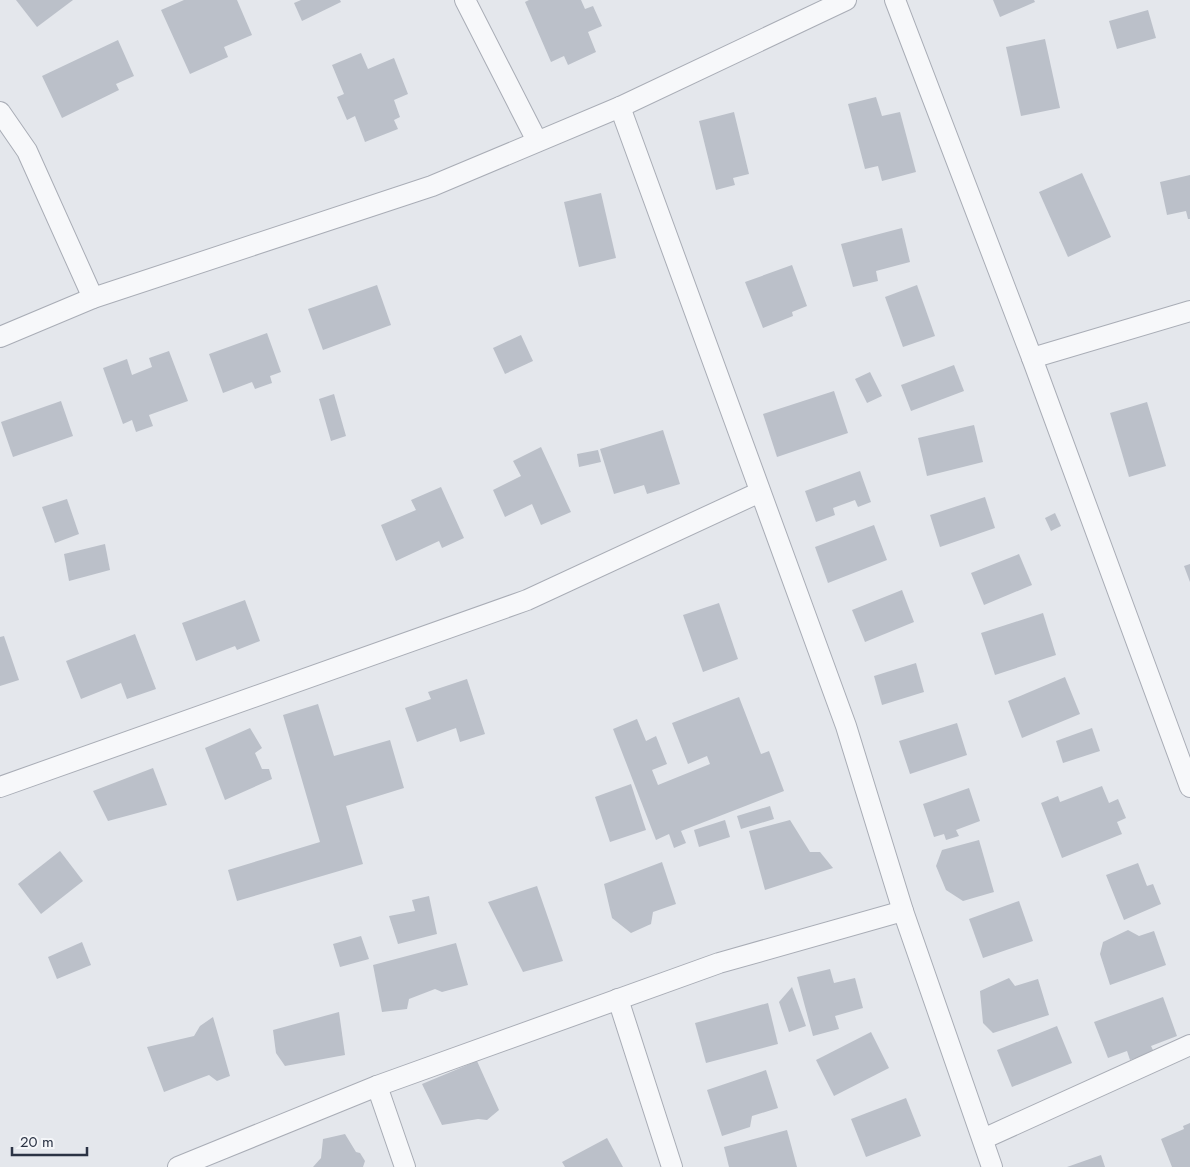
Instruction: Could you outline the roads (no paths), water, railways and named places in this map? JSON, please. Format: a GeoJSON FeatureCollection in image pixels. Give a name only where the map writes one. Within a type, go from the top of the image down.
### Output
{"type":"FeatureCollection","features":[{"type":"Feature","properties":{"kind":"street"},"geometry":{"type":"LineString","coordinates":[[464,0],[537,141]]}},
{"type":"Feature","properties":{"kind":"street"},"geometry":{"type":"LineString","coordinates":[[0,337],[92,298],[432,186],[620,107],[846,0]]}},
{"type":"Feature","properties":{"kind":"street"},"geometry":{"type":"LineString","coordinates":[[895,0],[1032,358],[1189,780]]}},
{"type":"Feature","properties":{"kind":"street"},"geometry":{"type":"LineString","coordinates":[[620,107],[846,726],[903,911],[992,1167]]}},
{"type":"Feature","properties":{"kind":"street"},"geometry":{"type":"LineString","coordinates":[[0,112],[27,152],[92,298]]}},
{"type":"Feature","properties":{"kind":"street"},"geometry":{"type":"LineString","coordinates":[[1032,358],[1190,311]]}},
{"type":"Feature","properties":{"kind":"street"},"geometry":{"type":"LineString","coordinates":[[0,787],[527,600],[760,492]]}},
{"type":"Feature","properties":{"kind":"street"},"geometry":{"type":"LineString","coordinates":[[178,1167],[377,1086],[719,963],[903,911]]}},
{"type":"Feature","properties":{"kind":"street"},"geometry":{"type":"LineString","coordinates":[[618,999],[672,1167]]}},
{"type":"Feature","properties":{"kind":"street"},"geometry":{"type":"LineString","coordinates":[[983,1138],[1190,1045]]}},
{"type":"Feature","properties":{"kind":"street"},"geometry":{"type":"LineString","coordinates":[[377,1086],[405,1167]]}}]}
